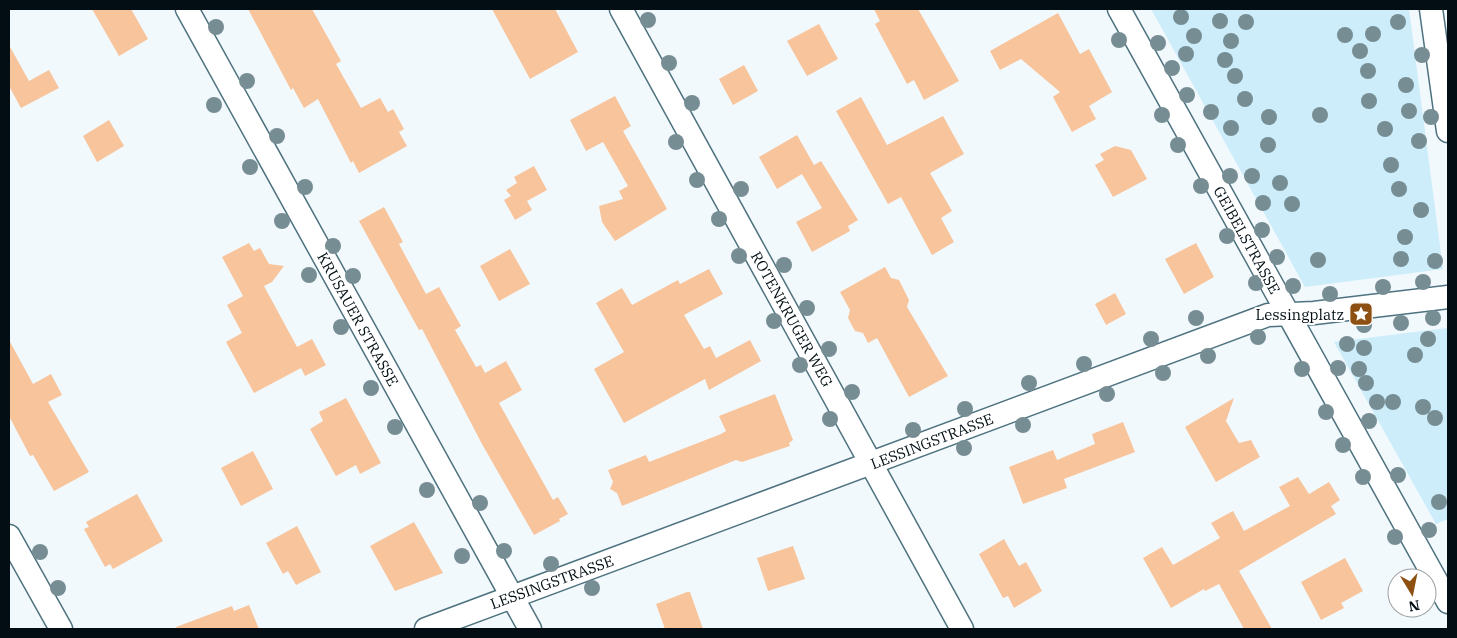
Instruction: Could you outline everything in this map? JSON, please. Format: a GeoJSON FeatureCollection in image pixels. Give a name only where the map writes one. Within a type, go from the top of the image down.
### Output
{"type":"FeatureCollection","features":[{"type":"Feature","properties":{"kind":"street","name":"KRUSAUER STRASSE"},"geometry":{"type":"LineString","coordinates":[[187,9],[530,629]]}},
{"type":"Feature","properties":{"kind":"street","name":"ROTENKRUGER WEG"},"geometry":{"type":"LineString","coordinates":[[621,9],[962,629]]}},
{"type":"Feature","properties":{"kind":"street","name":"GEIBELSTRASSE"},"geometry":{"type":"LineString","coordinates":[[1119,9],[1448,602]]}},
{"type":"Feature","properties":{"kind":"street"},"geometry":{"type":"LineString","coordinates":[[1432,9],[1448,131]]}},
{"type":"Feature","properties":{"kind":"street","name":"LESSINGSTRASSE"},"geometry":{"type":"LineString","coordinates":[[426,629],[1268,315],[1448,297]]}},
{"type":"Feature","properties":{"kind":"street"},"geometry":{"type":"LineString","coordinates":[[9,536],[61,629]]}},
{"type":"Feature","properties":{"kind":"shaded area"},"geometry":{"type":"Polygon","coordinates":[[[1151,9],[1409,9],[1443,269],[1305,287],[1151,9]]]}},
{"type":"Feature","properties":{"kind":"shaded area"},"geometry":{"type":"Polygon","coordinates":[[[1447,328],[1448,519],[1436,524],[1334,342],[1447,328]]]}},
{"type":"Feature","properties":{"kind":"building"},"geometry":{"type":"Polygon","coordinates":[[[92,9],[131,9],[148,39],[119,56],[92,9]]]}},
{"type":"Feature","properties":{"kind":"building"},"geometry":{"type":"Polygon","coordinates":[[[248,9],[312,9],[341,61],[336,64],[361,108],[380,98],[388,112],[393,109],[404,129],[399,132],[407,146],[359,173],[353,161],[351,163],[318,99],[304,108],[293,88],[291,90],[248,9]]]}},
{"type":"Feature","properties":{"kind":"building"},"geometry":{"type":"Polygon","coordinates":[[[492,9],[555,9],[578,52],[530,79],[492,9]]]}},
{"type":"Feature","properties":{"kind":"building"},"geometry":{"type":"Polygon","coordinates":[[[874,9],[918,9],[959,81],[924,100],[914,80],[907,84],[875,24],[880,21],[874,9]]]}},
{"type":"Feature","properties":{"kind":"building"},"geometry":{"type":"Polygon","coordinates":[[[1058,13],[1080,54],[1089,49],[1112,92],[1089,106],[1096,119],[1072,132],[1053,97],[1060,92],[1021,59],[1000,70],[990,51],[1058,13]]]}},
{"type":"Feature","properties":{"kind":"building"},"geometry":{"type":"Polygon","coordinates":[[[819,24],[838,59],[807,76],[787,41],[819,24]]]}},
{"type":"Feature","properties":{"kind":"building"},"geometry":{"type":"Polygon","coordinates":[[[9,45],[29,81],[49,70],[59,88],[21,108],[9,86],[9,45]]]}},
{"type":"Feature","properties":{"kind":"building"},"geometry":{"type":"Polygon","coordinates":[[[744,65],[758,91],[733,105],[719,79],[744,65]]]}},
{"type":"Feature","properties":{"kind":"building"},"geometry":{"type":"Polygon","coordinates":[[[615,96],[631,126],[623,131],[667,209],[615,241],[602,222],[599,206],[623,199],[619,191],[628,186],[603,142],[586,151],[570,120],[615,96]]]}},
{"type":"Feature","properties":{"kind":"building"},"geometry":{"type":"Polygon","coordinates":[[[861,97],[887,145],[943,116],[964,154],[930,173],[952,211],[941,218],[954,242],[932,255],[901,197],[888,204],[836,111],[861,97]]]}},
{"type":"Feature","properties":{"kind":"building"},"geometry":{"type":"Polygon","coordinates":[[[109,120],[124,146],[97,162],[83,136],[109,120]]]}},
{"type":"Feature","properties":{"kind":"building"},"geometry":{"type":"Polygon","coordinates":[[[797,135],[814,165],[821,161],[858,220],[848,226],[850,231],[812,252],[796,222],[822,208],[802,174],[777,189],[759,157],[797,135]]]}},
{"type":"Feature","properties":{"kind":"building"},"geometry":{"type":"Polygon","coordinates":[[[1115,146],[1131,150],[1147,179],[1113,197],[1095,165],[1104,160],[1100,154],[1115,146]]]}},
{"type":"Feature","properties":{"kind":"building"},"geometry":{"type":"Polygon","coordinates":[[[534,166],[547,190],[527,201],[532,210],[515,220],[504,200],[511,196],[506,190],[517,183],[514,177],[534,166]]]}},
{"type":"Feature","properties":{"kind":"building"},"geometry":{"type":"Polygon","coordinates":[[[384,207],[403,242],[399,244],[426,294],[439,287],[461,326],[455,330],[476,367],[481,365],[485,373],[506,361],[522,390],[499,403],[553,500],[558,497],[568,514],[559,519],[560,521],[534,535],[482,444],[422,329],[419,330],[359,221],[384,207]]]}},
{"type":"Feature","properties":{"kind":"building"},"geometry":{"type":"Polygon","coordinates":[[[249,243],[254,251],[260,248],[269,264],[284,266],[272,282],[264,286],[297,347],[312,339],[326,365],[305,376],[301,368],[254,393],[226,342],[242,333],[227,305],[243,296],[222,257],[249,243]]]}},
{"type":"Feature","properties":{"kind":"building"},"geometry":{"type":"Polygon","coordinates":[[[1196,243],[1214,277],[1184,294],[1165,259],[1196,243]]]}},
{"type":"Feature","properties":{"kind":"building"},"geometry":{"type":"Polygon","coordinates":[[[510,249],[530,284],[499,301],[480,266],[510,249]]]}},
{"type":"Feature","properties":{"kind":"building"},"geometry":{"type":"Polygon","coordinates":[[[885,267],[891,278],[899,280],[909,300],[907,307],[948,376],[909,397],[877,338],[868,343],[863,333],[855,331],[848,318],[850,310],[840,292],[885,267]]]}},
{"type":"Feature","properties":{"kind":"building"},"geometry":{"type":"Polygon","coordinates":[[[709,269],[723,294],[684,315],[704,349],[710,346],[716,358],[750,340],[761,361],[709,390],[705,379],[624,423],[594,369],[624,352],[596,303],[622,288],[632,305],[678,280],[680,284],[709,269]]]}},
{"type":"Feature","properties":{"kind":"building"},"geometry":{"type":"Polygon","coordinates":[[[1115,293],[1126,314],[1106,325],[1095,304],[1115,293]]]}},
{"type":"Feature","properties":{"kind":"building"},"geometry":{"type":"Polygon","coordinates":[[[9,340],[33,384],[51,374],[62,395],[48,402],[89,472],[54,491],[33,455],[30,456],[9,416],[9,340]]]}},
{"type":"Feature","properties":{"kind":"building"},"geometry":{"type":"Polygon","coordinates":[[[775,394],[793,440],[789,443],[790,446],[742,462],[736,460],[622,506],[617,493],[610,489],[613,482],[608,470],[646,455],[649,462],[721,434],[726,431],[719,416],[775,394]]]}},
{"type":"Feature","properties":{"kind":"building"},"geometry":{"type":"Polygon","coordinates":[[[346,398],[381,463],[360,474],[356,465],[336,476],[310,429],[323,421],[319,412],[346,398]]]}},
{"type":"Feature","properties":{"kind":"building"},"geometry":{"type":"Polygon","coordinates":[[[1234,398],[1226,421],[1239,443],[1251,440],[1260,457],[1216,482],[1185,427],[1234,398]]]}},
{"type":"Feature","properties":{"kind":"building"},"geometry":{"type":"Polygon","coordinates":[[[1123,422],[1135,452],[1064,479],[1067,488],[1023,504],[1009,467],[1053,450],[1057,460],[1095,444],[1092,434],[1123,422]]]}},
{"type":"Feature","properties":{"kind":"building"},"geometry":{"type":"Polygon","coordinates":[[[253,451],[273,489],[241,506],[221,468],[253,451]]]}},
{"type":"Feature","properties":{"kind":"building"},"geometry":{"type":"Polygon","coordinates":[[[1298,477],[1309,494],[1329,482],[1340,500],[1331,506],[1336,514],[1239,571],[1272,629],[1244,629],[1219,584],[1205,591],[1204,589],[1171,608],[1143,558],[1162,547],[1173,565],[1220,538],[1211,523],[1233,511],[1244,531],[1290,506],[1279,487],[1298,477]]]}},
{"type":"Feature","properties":{"kind":"building"},"geometry":{"type":"Polygon","coordinates":[[[137,494],[163,541],[113,569],[110,564],[105,567],[84,529],[89,527],[86,522],[137,494]]]}},
{"type":"Feature","properties":{"kind":"building"},"geometry":{"type":"Polygon","coordinates":[[[414,522],[443,573],[395,591],[370,546],[414,522]]]}},
{"type":"Feature","properties":{"kind":"building"},"geometry":{"type":"Polygon","coordinates":[[[297,526],[321,572],[296,585],[288,571],[283,574],[266,543],[297,526]]]}},
{"type":"Feature","properties":{"kind":"building"},"geometry":{"type":"Polygon","coordinates":[[[1004,539],[1019,566],[1026,562],[1042,591],[1014,608],[1008,596],[1003,598],[979,554],[1004,539]]]}},
{"type":"Feature","properties":{"kind":"building"},"geometry":{"type":"Polygon","coordinates":[[[793,546],[805,579],[768,591],[757,558],[793,546]]]}},
{"type":"Feature","properties":{"kind":"building"},"geometry":{"type":"Polygon","coordinates":[[[1345,558],[1363,591],[1341,603],[1344,608],[1321,620],[1301,582],[1345,558]]]}},
{"type":"Feature","properties":{"kind":"building"},"geometry":{"type":"Polygon","coordinates":[[[690,592],[703,629],[665,629],[656,604],[690,592]]]}},
{"type":"Feature","properties":{"kind":"building"},"geometry":{"type":"Polygon","coordinates":[[[249,605],[259,629],[177,629],[176,627],[232,606],[234,611],[249,605]]]}},
{"type":"Feature","properties":{"kind":"place","name":"Lessingplatz"},"geometry":{"type":"Point","coordinates":[1361,314]}}]}
